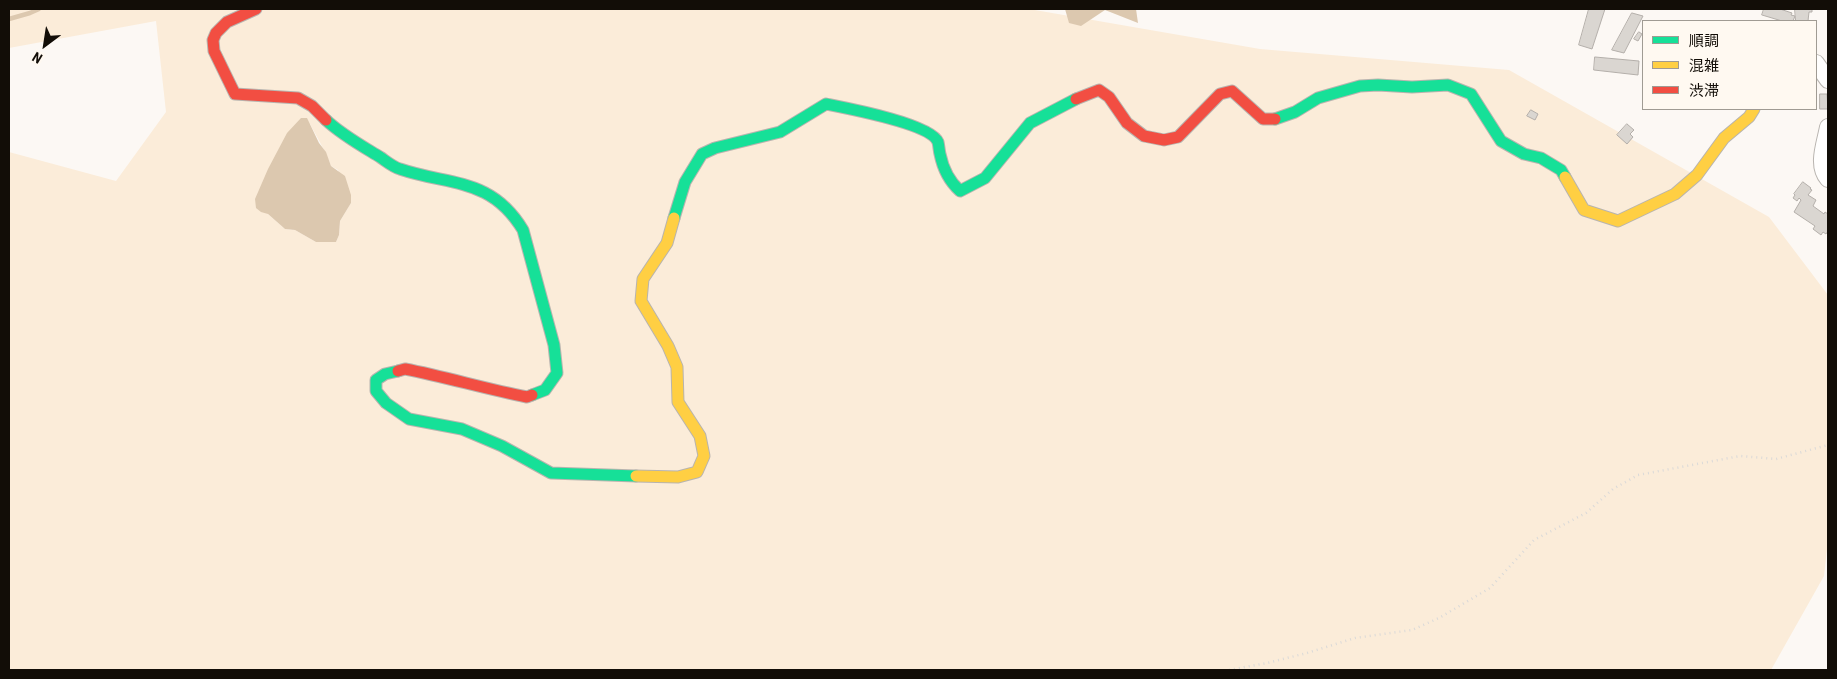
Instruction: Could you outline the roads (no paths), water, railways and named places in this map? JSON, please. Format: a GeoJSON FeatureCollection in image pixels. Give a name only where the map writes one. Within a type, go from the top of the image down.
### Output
{"type":"FeatureCollection","features":[{"type":"Feature","properties":{"kind":"street"},"geometry":{"type":"LineString","coordinates":[[256,9],[233,17],[220,27],[213,37],[213,47],[228,85],[235,94],[298,98],[312,106],[331,124],[398,169],[469,186],[492,197],[515,217],[523,230],[554,345],[557,373],[545,390],[527,397],[405,369],[385,374],[376,380],[376,391],[386,404],[409,418],[462,429],[502,446],[551,473],[678,477],[697,472],[704,456],[700,436],[694,430],[678,402],[677,367],[668,346],[642,301],[643,279],[667,243],[685,182],[702,154],[715,148],[780,132],[826,104],[859,110],[924,129],[938,140],[940,157],[952,184],[960,191],[985,178],[1030,123],[1082,96],[1099,90],[1109,97],[1127,123],[1144,136],[1164,140],[1178,137],[1220,94],[1232,91],[1263,119],[1275,119],[1295,112],[1318,98],[1360,86],[1412,87],[1448,85],[1471,94],[1501,142],[1524,154],[1541,158],[1561,170],[1584,210],[1618,221],[1675,194],[1698,175],[1724,138],[1749,117],[1753,110]]}},
{"type":"Feature","properties":{"kind":"street"},"geometry":{"type":"LineString","coordinates":[[1817,64],[1828,80]]}},
{"type":"Feature","properties":{"kind":"street"},"geometry":{"type":"LineString","coordinates":[[1828,127],[1822,163],[1823,174],[1828,179]]}},
{"type":"Feature","properties":{"kind":"waterway"},"geometry":{"type":"LineString","coordinates":[[9,19],[39,9]]}}]}
